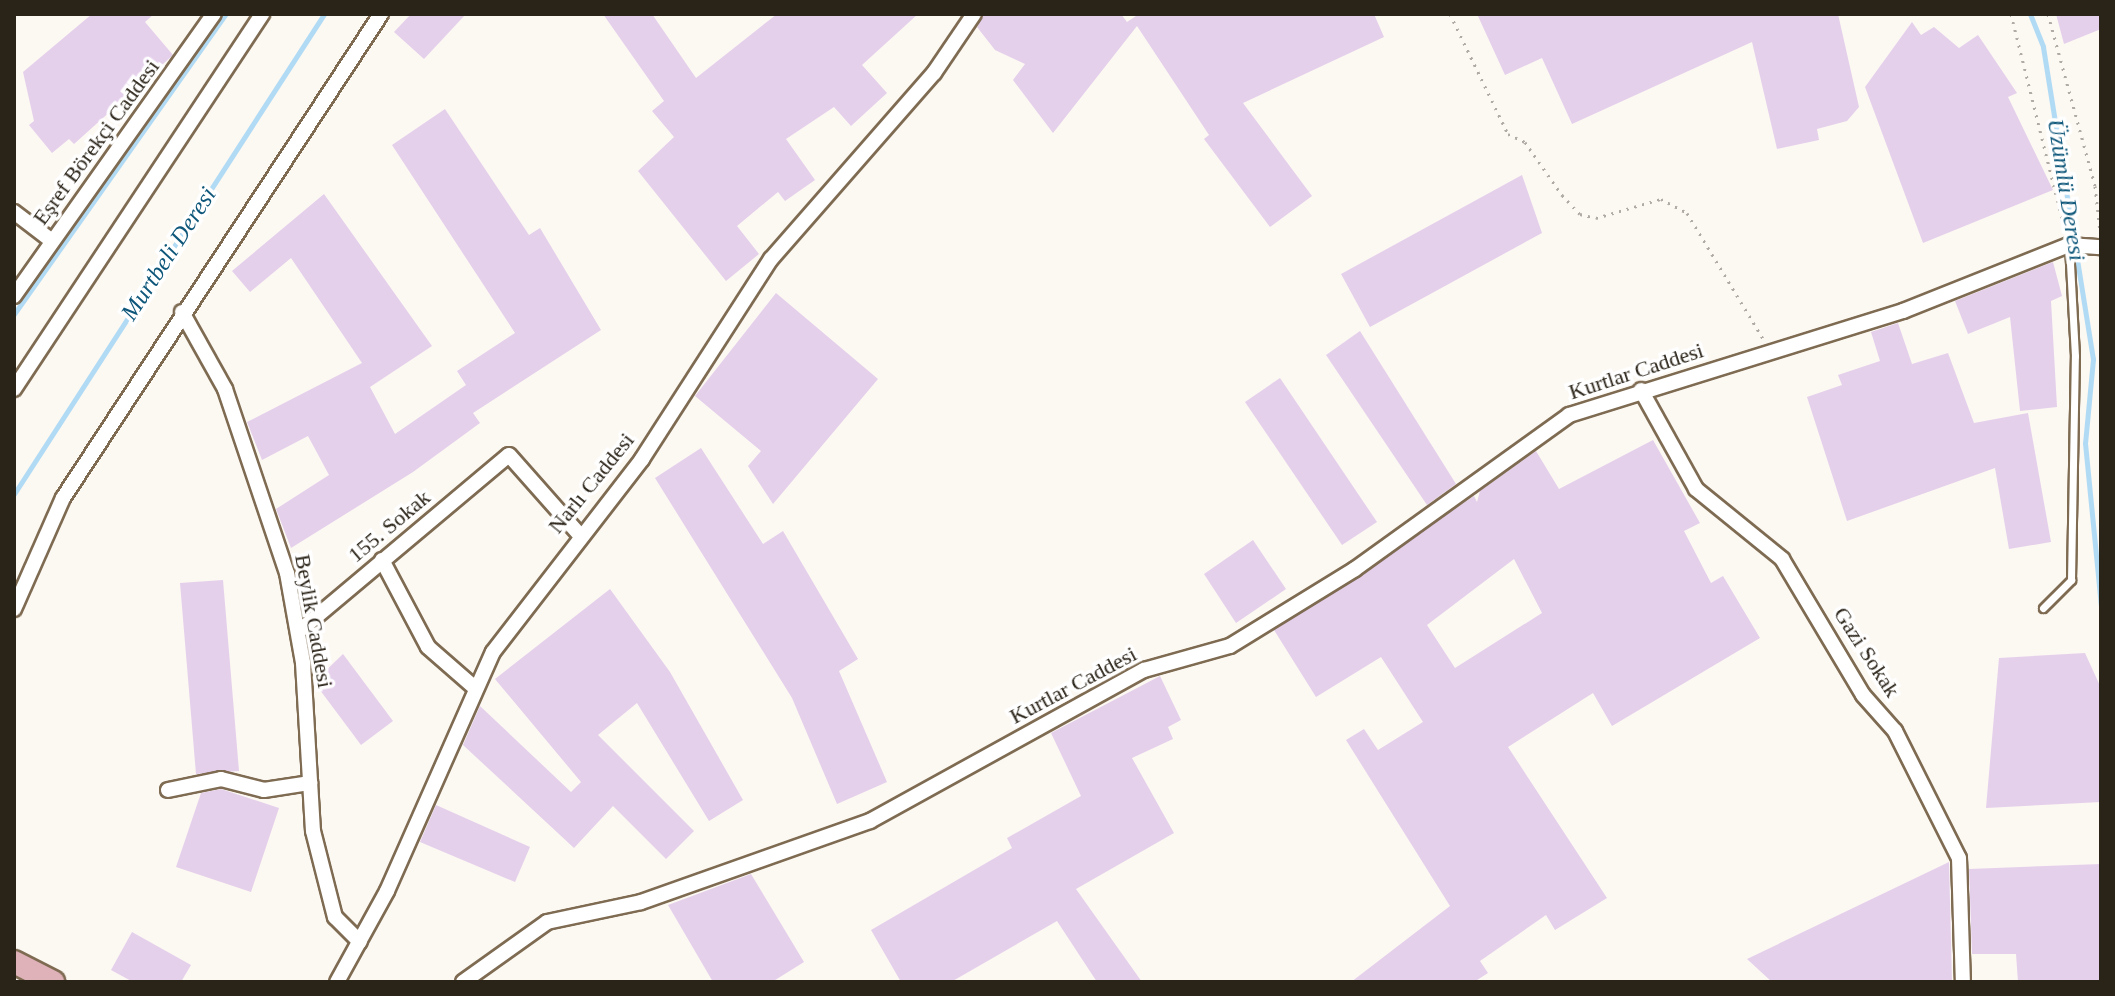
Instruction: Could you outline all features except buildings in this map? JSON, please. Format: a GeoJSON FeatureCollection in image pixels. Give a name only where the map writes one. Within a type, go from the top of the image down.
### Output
{"type":"FeatureCollection","features":[{"type":"Feature","properties":{"kind":"main road"},"geometry":{"type":"LineString","coordinates":[[14,962],[53,982]]}},
{"type":"Feature","properties":{"kind":"main road"},"geometry":{"type":"LineString","coordinates":[[14,978],[21,982]]}},
{"type":"Feature","properties":{"kind":"street","name":"Eşref Börekçi Caddesi"},"geometry":{"type":"LineString","coordinates":[[14,296],[214,14]]}},
{"type":"Feature","properties":{"kind":"street"},"geometry":{"type":"LineString","coordinates":[[14,389],[262,14]]}},
{"type":"Feature","properties":{"kind":"street"},"geometry":{"type":"LineString","coordinates":[[14,609],[63,498],[182,312],[381,14]]}},
{"type":"Feature","properties":{"kind":"street","name":"Narlı Caddesi"},"geometry":{"type":"LineString","coordinates":[[337,982],[360,942],[475,688],[578,533],[642,459],[771,259],[934,73],[974,14]]}},
{"type":"Feature","properties":{"kind":"street"},"geometry":{"type":"LineString","coordinates":[[14,212],[52,241]]}},
{"type":"Feature","properties":{"kind":"street","name":"Kurtlar Caddesi"},"geometry":{"type":"LineString","coordinates":[[463,982],[547,922],[641,902],[870,821],[1144,670],[1230,646],[1355,569],[1569,415],[1641,390],[1903,311],[2069,245],[2097,245]]}},
{"type":"Feature","properties":{"kind":"street","name":"Beylik Caddesi"},"geometry":{"type":"LineString","coordinates":[[182,312],[225,389],[287,573],[298,632],[313,831],[335,917],[360,942]]}},
{"type":"Feature","properties":{"kind":"street","name":"Gazi Sokak"},"geometry":{"type":"LineString","coordinates":[[1641,390],[1696,489],[1782,559],[1863,695],[1895,731],[1959,858],[1963,982]]}},
{"type":"Feature","properties":{"kind":"street","name":"155. Sokak"},"geometry":{"type":"LineString","coordinates":[[298,632],[509,455],[578,533]]}},
{"type":"Feature","properties":{"kind":"street"},"geometry":{"type":"LineString","coordinates":[[382,560],[428,647],[475,688]]}},
{"type":"Feature","properties":{"kind":"street"},"geometry":{"type":"LineString","coordinates":[[168,790],[221,779],[264,790],[310,783]]}},
{"type":"Feature","properties":{"kind":"lane"},"geometry":{"type":"LineString","coordinates":[[2043,608],[2071,580],[2075,356],[2069,245]]}},
{"type":"Feature","properties":{"kind":"path"},"geometry":{"type":"LineString","coordinates":[[1450,14],[1508,134],[1525,142],[1562,195],[1580,214],[1596,218],[1661,199],[1687,213],[1770,351]]}},
{"type":"Feature","properties":{"kind":"path"},"geometry":{"type":"LineString","coordinates":[[2011,14],[2069,245]]}},
{"type":"Feature","properties":{"kind":"path"},"geometry":{"type":"LineString","coordinates":[[2048,14],[2095,186],[2097,245]]}},
{"type":"Feature","properties":{"kind":"waterway"},"geometry":{"type":"LineString","coordinates":[[14,314],[226,14]]}},
{"type":"Feature","properties":{"kind":"waterway","name":"Murtbeli Deresi"},"geometry":{"type":"LineString","coordinates":[[14,494],[324,14]]}},
{"type":"Feature","properties":{"kind":"waterway","name":"Üzümlü Deresi"},"geometry":{"type":"LineString","coordinates":[[2030,14],[2043,47],[2093,359],[2085,443],[2101,607]]}}]}
